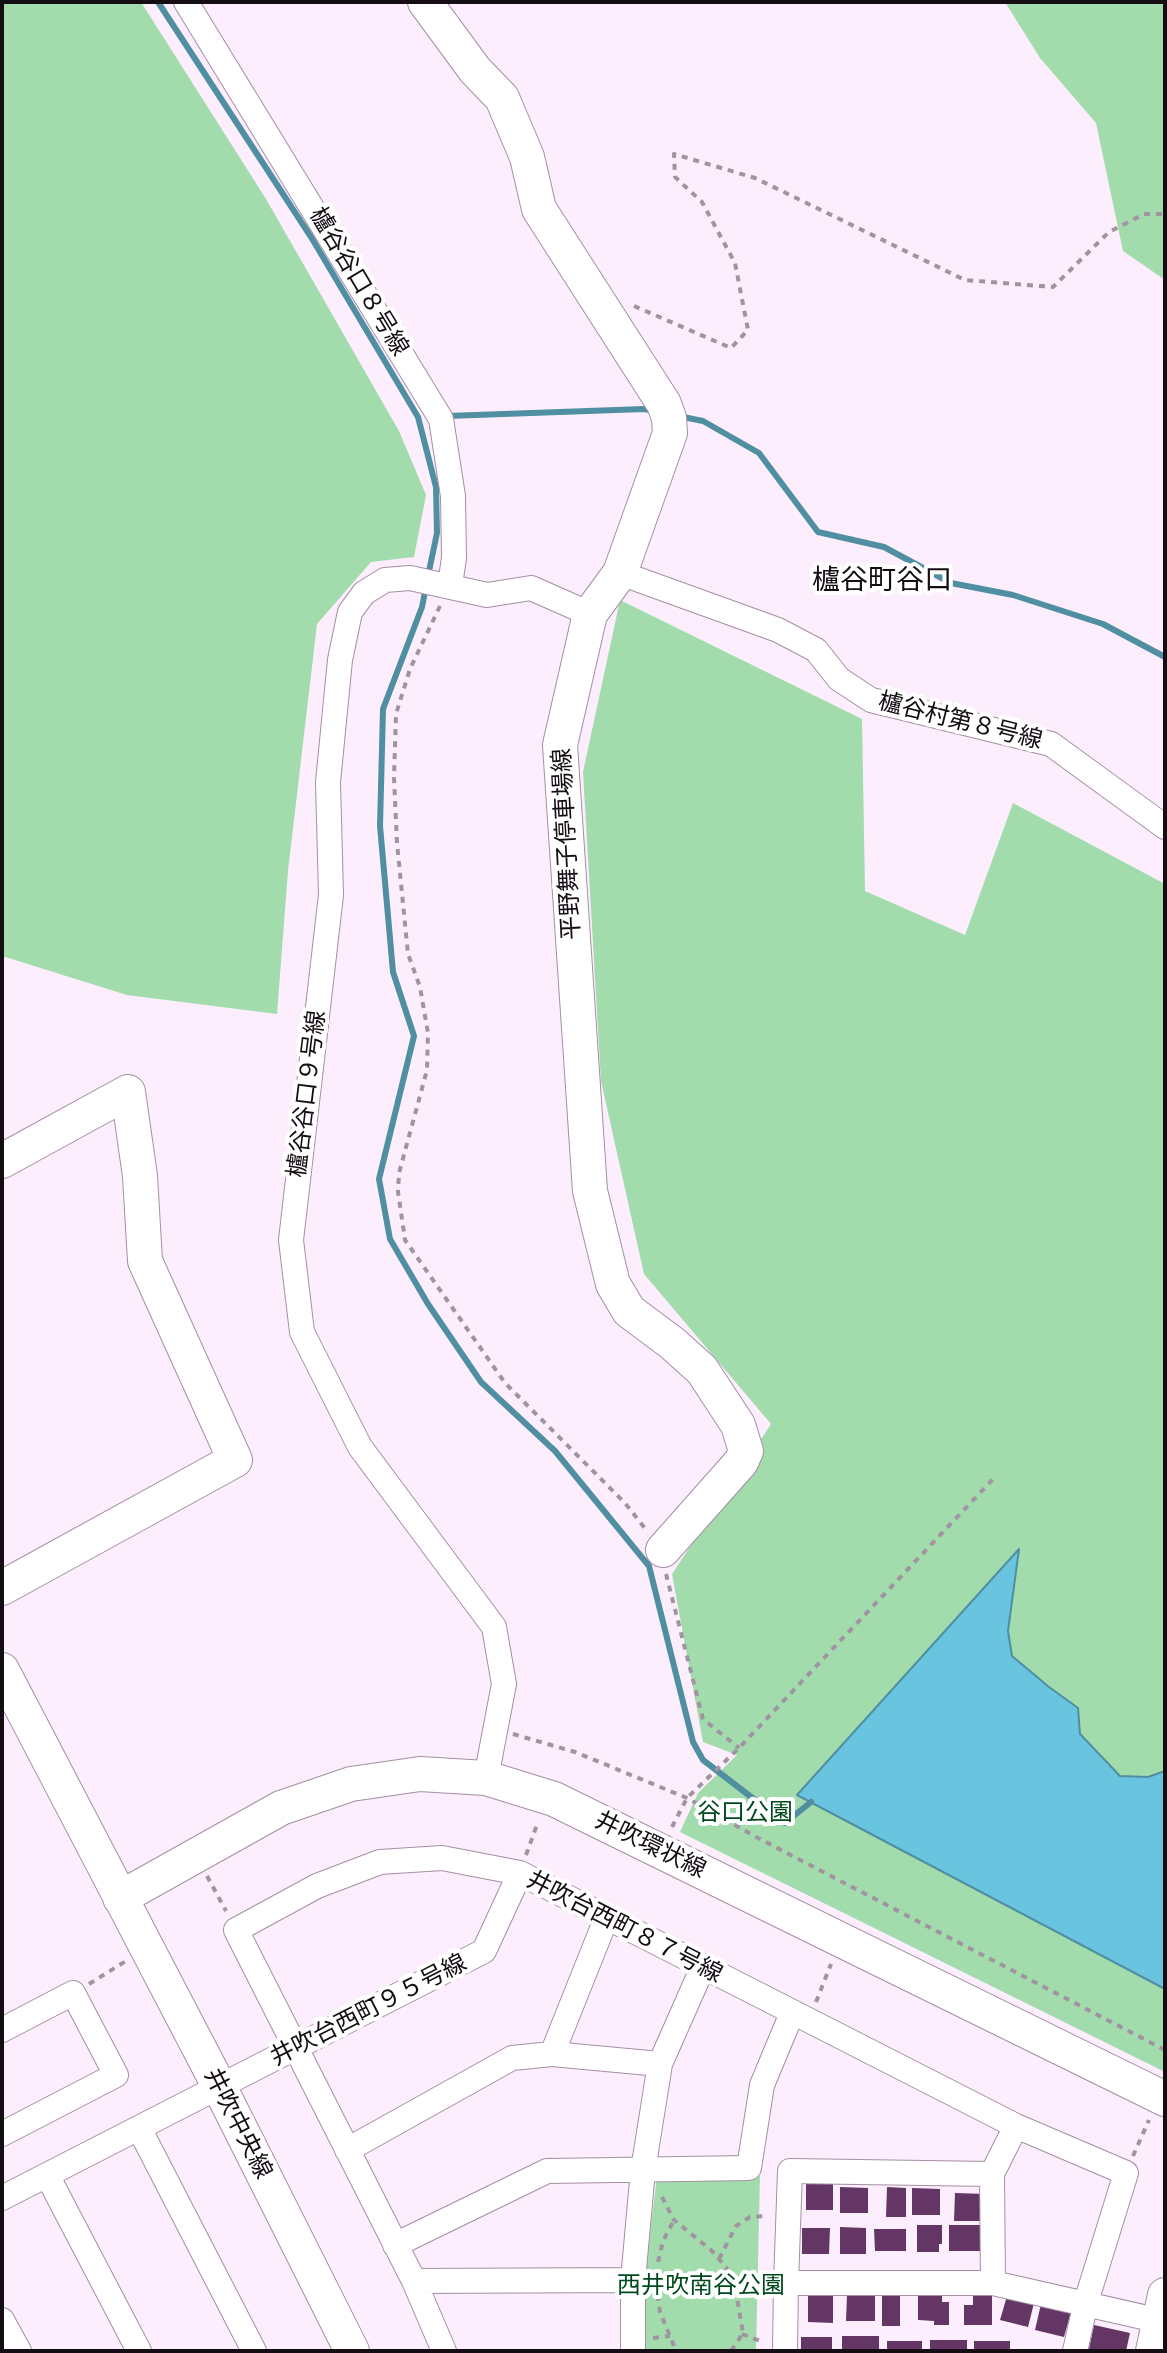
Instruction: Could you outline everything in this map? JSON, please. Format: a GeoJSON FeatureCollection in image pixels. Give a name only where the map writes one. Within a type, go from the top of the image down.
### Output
{"type":"FeatureCollection","features":[{"type":"Feature","properties":{"kind":"street","name":"平野舞子停車場線"},"geometry":{"type":"LineString","coordinates":[[425,2],[475,70],[502,98],[527,157],[539,209],[667,411],[670,433],[620,573],[590,614],[560,745],[590,1191],[613,1284],[629,1311],[702,1370],[738,1425],[746,1451],[733,1472],[663,1550]]}},
{"type":"Feature","properties":{"kind":"street","name":"櫨谷谷口８号線"},"geometry":{"type":"LineString","coordinates":[[189,3],[441,419],[453,496],[454,558],[433,582]]}},
{"type":"Feature","properties":{"kind":"street","name":"櫨谷村第８号線"},"geometry":{"type":"LineString","coordinates":[[620,573],[778,630],[816,650],[839,679],[871,700],[1051,744],[1165,827]]}},
{"type":"Feature","properties":{"kind":"street","name":"櫨谷谷口９号線"},"geometry":{"type":"LineString","coordinates":[[486,1778],[504,1684],[494,1627],[360,1447],[302,1332],[291,1240],[331,895],[328,782],[340,660],[350,612],[364,593],[385,580],[433,582],[487,595],[531,588],[590,614]]}},
{"type":"Feature","properties":{"kind":"street"},"geometry":{"type":"LineString","coordinates":[[2,1161],[128,1092],[140,1176],[145,1261],[235,1460],[2,1588]]}},
{"type":"Feature","properties":{"kind":"street","name":"井吹中央線"},"geometry":{"type":"LineString","coordinates":[[2,1670],[220,2088],[352,2351]]}},
{"type":"Feature","properties":{"kind":"street","name":"井吹環状線"},"geometry":{"type":"LineString","coordinates":[[120,1898],[281,1808],[351,1784],[420,1774],[486,1778],[547,1797],[1162,2097]]}},
{"type":"Feature","properties":{"kind":"street","name":"井吹台西町８７号線"},"geometry":{"type":"LineString","coordinates":[[236,1930],[317,1886],[380,1862],[442,1858],[520,1873],[702,1969],[1016,2126],[1126,2173]]}},
{"type":"Feature","properties":{"kind":"street","name":"井吹台西町９５号線"},"geometry":{"type":"LineString","coordinates":[[2,2198],[484,1951],[520,1873]]}},
{"type":"Feature","properties":{"kind":"street"},"geometry":{"type":"LineString","coordinates":[[552,2054],[606,1919]]}},
{"type":"Feature","properties":{"kind":"street"},"geometry":{"type":"LineString","coordinates":[[236,1930],[414,2281],[444,2351]]}},
{"type":"Feature","properties":{"kind":"street"},"geometry":{"type":"LineString","coordinates":[[633,2351],[644,2278],[643,2170],[660,2064],[702,1969]]}},
{"type":"Feature","properties":{"kind":"street"},"geometry":{"type":"LineString","coordinates":[[2,2030],[73,1993],[116,2075],[2,2134]]}},
{"type":"Feature","properties":{"kind":"street"},"geometry":{"type":"LineString","coordinates":[[395,2245],[547,2171],[749,2168],[762,2085],[800,2018]]}},
{"type":"Feature","properties":{"kind":"street"},"geometry":{"type":"LineString","coordinates":[[347,2150],[512,2058],[552,2054],[660,2064]]}},
{"type":"Feature","properties":{"kind":"street"},"geometry":{"type":"LineString","coordinates":[[993,2283],[992,2174],[1016,2126]]}},
{"type":"Feature","properties":{"kind":"street"},"geometry":{"type":"LineString","coordinates":[[139,2128],[254,2351]]}},
{"type":"Feature","properties":{"kind":"street"},"geometry":{"type":"LineString","coordinates":[[774,2346],[786,2283],[790,2171],[992,2174]]}},
{"type":"Feature","properties":{"kind":"street"},"geometry":{"type":"LineString","coordinates":[[1075,2351],[1086,2302],[1126,2173]]}},
{"type":"Feature","properties":{"kind":"street"},"geometry":{"type":"LineString","coordinates":[[47,2175],[139,2351]]}},
{"type":"Feature","properties":{"kind":"street"},"geometry":{"type":"LineString","coordinates":[[414,2281],[644,2278]]}},
{"type":"Feature","properties":{"kind":"street"},"geometry":{"type":"LineString","coordinates":[[786,2283],[993,2283],[1086,2302],[1160,2322]]}},
{"type":"Feature","properties":{"kind":"street"},"geometry":{"type":"LineString","coordinates":[[2,2320],[19,2351]]}},
{"type":"Feature","properties":{"kind":"path"},"geometry":{"type":"LineString","coordinates":[[631,305],[731,348],[748,330],[735,263],[702,202],[675,177],[674,154],[755,178],[965,280],[1053,287],[1109,232],[1144,214],[1165,214]]}},
{"type":"Feature","properties":{"kind":"path"},"geometry":{"type":"LineString","coordinates":[[433,582],[396,714],[394,778],[397,843],[408,954],[420,987],[428,1033],[427,1070],[399,1173],[398,1192],[405,1240],[505,1383],[625,1503],[663,1550],[703,1719],[739,1748]]}},
{"type":"Feature","properties":{"kind":"path"},"geometry":{"type":"LineString","coordinates":[[659,1851],[687,1798],[739,1748],[995,1477]]}},
{"type":"Feature","properties":{"kind":"path"},"geometry":{"type":"LineString","coordinates":[[495,1730],[575,1752],[687,1798],[1165,2050]]}},
{"type":"Feature","properties":{"kind":"path"},"geometry":{"type":"LineString","coordinates":[[520,1873],[547,1797]]}},
{"type":"Feature","properties":{"kind":"path"},"geometry":{"type":"LineString","coordinates":[[196,1855],[236,1930]]}},
{"type":"Feature","properties":{"kind":"path"},"geometry":{"type":"LineString","coordinates":[[73,1993],[147,1949]]}},
{"type":"Feature","properties":{"kind":"path"},"geometry":{"type":"LineString","coordinates":[[800,2018],[831,1964]]}},
{"type":"Feature","properties":{"kind":"path"},"geometry":{"type":"LineString","coordinates":[[1126,2173],[1162,2097]]}},
{"type":"Feature","properties":{"kind":"path"},"geometry":{"type":"LineString","coordinates":[[719,2259],[736,2226],[750,2217],[766,2216]]}},
{"type":"Feature","properties":{"kind":"path"},"geometry":{"type":"LineString","coordinates":[[658,2264],[663,2241],[674,2220],[726,2267],[737,2298],[742,2334],[731,2351]]}},
{"type":"Feature","properties":{"kind":"path"},"geometry":{"type":"LineString","coordinates":[[644,2278],[676,2351]]}},
{"type":"Feature","properties":{"kind":"path"},"geometry":{"type":"LineString","coordinates":[[742,2334],[774,2346]]}},
{"type":"Feature","properties":{"kind":"green space"},"geometry":{"type":"Polygon","coordinates":[[[2,2],[141,2],[266,199],[399,431],[426,495],[414,557],[371,562],[317,624],[288,871],[277,1014],[127,995],[2,956],[2,2]]]}},
{"type":"Feature","properties":{"kind":"green space"},"geometry":{"type":"Polygon","coordinates":[[[1005,2],[1165,2],[1165,280],[1123,251],[1096,123],[1040,58],[1005,2]]]}},
{"type":"Feature","properties":{"kind":"green space","name":"谷口公園"},"geometry":{"type":"Polygon","coordinates":[[[620,600],[862,719],[865,891],[965,935],[1013,803],[1165,884],[1165,2072],[680,1832],[698,1793],[737,1755],[703,1742],[672,1574],[771,1424],[644,1274],[601,1081],[583,772],[620,600]]]}},
{"type":"Feature","properties":{"kind":"green space","name":"西井吹南谷公園"},"geometry":{"type":"Polygon","coordinates":[[[760,2176],[756,2351],[644,2351],[644,2280],[657,2177],[760,2176]]]}},
{"type":"Feature","properties":{"kind":"water"},"geometry":{"type":"Polygon","coordinates":[[[1019,1549],[1008,1631],[1012,1656],[1078,1708],[1080,1734],[1120,1776],[1148,1777],[1165,1771],[1165,1989],[797,1795],[1019,1549]]]}},
{"type":"Feature","properties":{"kind":"building"},"geometry":{"type":"Polygon","coordinates":[[[806,2179],[833,2180],[833,2210],[806,2210],[806,2179]]]}},
{"type":"Feature","properties":{"kind":"building"},"geometry":{"type":"Polygon","coordinates":[[[840,2187],[868,2188],[868,2213],[840,2213],[840,2187]]]}},
{"type":"Feature","properties":{"kind":"building"},"geometry":{"type":"Polygon","coordinates":[[[887,2187],[906,2188],[906,2217],[886,2217],[887,2187]]]}},
{"type":"Feature","properties":{"kind":"building"},"geometry":{"type":"Polygon","coordinates":[[[912,2188],[940,2189],[940,2215],[912,2215],[912,2188]]]}},
{"type":"Feature","properties":{"kind":"building"},"geometry":{"type":"Polygon","coordinates":[[[955,2193],[986,2194],[986,2221],[954,2221],[955,2193]]]}},
{"type":"Feature","properties":{"kind":"building"},"geometry":{"type":"Polygon","coordinates":[[[917,2225],[942,2225],[939,2252],[917,2252],[917,2225]]]}},
{"type":"Feature","properties":{"kind":"building"},"geometry":{"type":"Polygon","coordinates":[[[949,2225],[982,2225],[982,2251],[949,2251],[949,2225]]]}},
{"type":"Feature","properties":{"kind":"building"},"geometry":{"type":"Polygon","coordinates":[[[840,2227],[866,2228],[866,2254],[840,2254],[840,2227]]]}},
{"type":"Feature","properties":{"kind":"building"},"geometry":{"type":"Polygon","coordinates":[[[802,2228],[830,2228],[829,2254],[802,2254],[802,2228]]]}},
{"type":"Feature","properties":{"kind":"building"},"geometry":{"type":"Polygon","coordinates":[[[874,2229],[906,2229],[906,2251],[875,2251],[874,2229]]]}},
{"type":"Feature","properties":{"kind":"building"},"geometry":{"type":"Polygon","coordinates":[[[882,2291],[900,2291],[900,2326],[882,2326],[882,2291]]]}},
{"type":"Feature","properties":{"kind":"building"},"geometry":{"type":"Polygon","coordinates":[[[973,2292],[992,2292],[992,2325],[964,2325],[964,2305],[973,2305],[973,2292]]]}},
{"type":"Feature","properties":{"kind":"building"},"geometry":{"type":"Polygon","coordinates":[[[808,2293],[833,2293],[833,2323],[808,2322],[808,2293]]]}},
{"type":"Feature","properties":{"kind":"building"},"geometry":{"type":"Polygon","coordinates":[[[918,2294],[942,2295],[942,2302],[949,2302],[949,2325],[918,2320],[918,2294]]]}},
{"type":"Feature","properties":{"kind":"building"},"geometry":{"type":"Polygon","coordinates":[[[847,2295],[875,2295],[875,2321],[846,2321],[847,2295]]]}},
{"type":"Feature","properties":{"kind":"building"},"geometry":{"type":"Polygon","coordinates":[[[1007,2296],[1034,2303],[1028,2327],[1000,2320],[1007,2296]]]}},
{"type":"Feature","properties":{"kind":"building"},"geometry":{"type":"Polygon","coordinates":[[[1041,2304],[1071,2312],[1064,2337],[1035,2330],[1041,2304]]]}},
{"type":"Feature","properties":{"kind":"building"},"geometry":{"type":"Polygon","coordinates":[[[1094,2325],[1130,2333],[1126,2351],[1089,2349],[1094,2325]]]}},
{"type":"Feature","properties":{"kind":"building"},"geometry":{"type":"Polygon","coordinates":[[[842,2336],[879,2336],[879,2351],[842,2351],[842,2336]]]}},
{"type":"Feature","properties":{"kind":"building"},"geometry":{"type":"Polygon","coordinates":[[[801,2337],[832,2337],[832,2351],[801,2351],[801,2337]]]}},
{"type":"Feature","properties":{"kind":"building"},"geometry":{"type":"Polygon","coordinates":[[[930,2340],[967,2340],[967,2351],[930,2351],[930,2340]]]}},
{"type":"Feature","properties":{"kind":"building"},"geometry":{"type":"Polygon","coordinates":[[[887,2341],[922,2341],[922,2351],[887,2351],[887,2341]]]}},
{"type":"Feature","properties":{"kind":"building"},"geometry":{"type":"Polygon","coordinates":[[[974,2341],[1010,2341],[1010,2351],[974,2351],[974,2341]]]}},
{"type":"Feature","properties":{"kind":"waterway"},"geometry":{"type":"LineString","coordinates":[[158,2],[311,237],[418,417],[436,487],[437,533],[428,576]]}},
{"type":"Feature","properties":{"kind":"waterway"},"geometry":{"type":"LineString","coordinates":[[447,416],[655,411]]}},
{"type":"Feature","properties":{"kind":"waterway"},"geometry":{"type":"LineString","coordinates":[[678,416],[703,421],[759,453],[818,532],[884,547],[951,583],[1013,595],[1103,624],[1165,657]]}},
{"type":"Feature","properties":{"kind":"waterway"},"geometry":{"type":"LineString","coordinates":[[426,587],[422,607],[383,709],[380,826],[393,972],[414,1036],[379,1179],[390,1239],[428,1304],[481,1382],[555,1451],[649,1566],[693,1742],[703,1760],[785,1823],[811,1802]]}},
{"type":"Feature","properties":{"kind":"district","name":"櫨谷町谷口"},"geometry":{"type":"Point","coordinates":[882,582]}}]}
